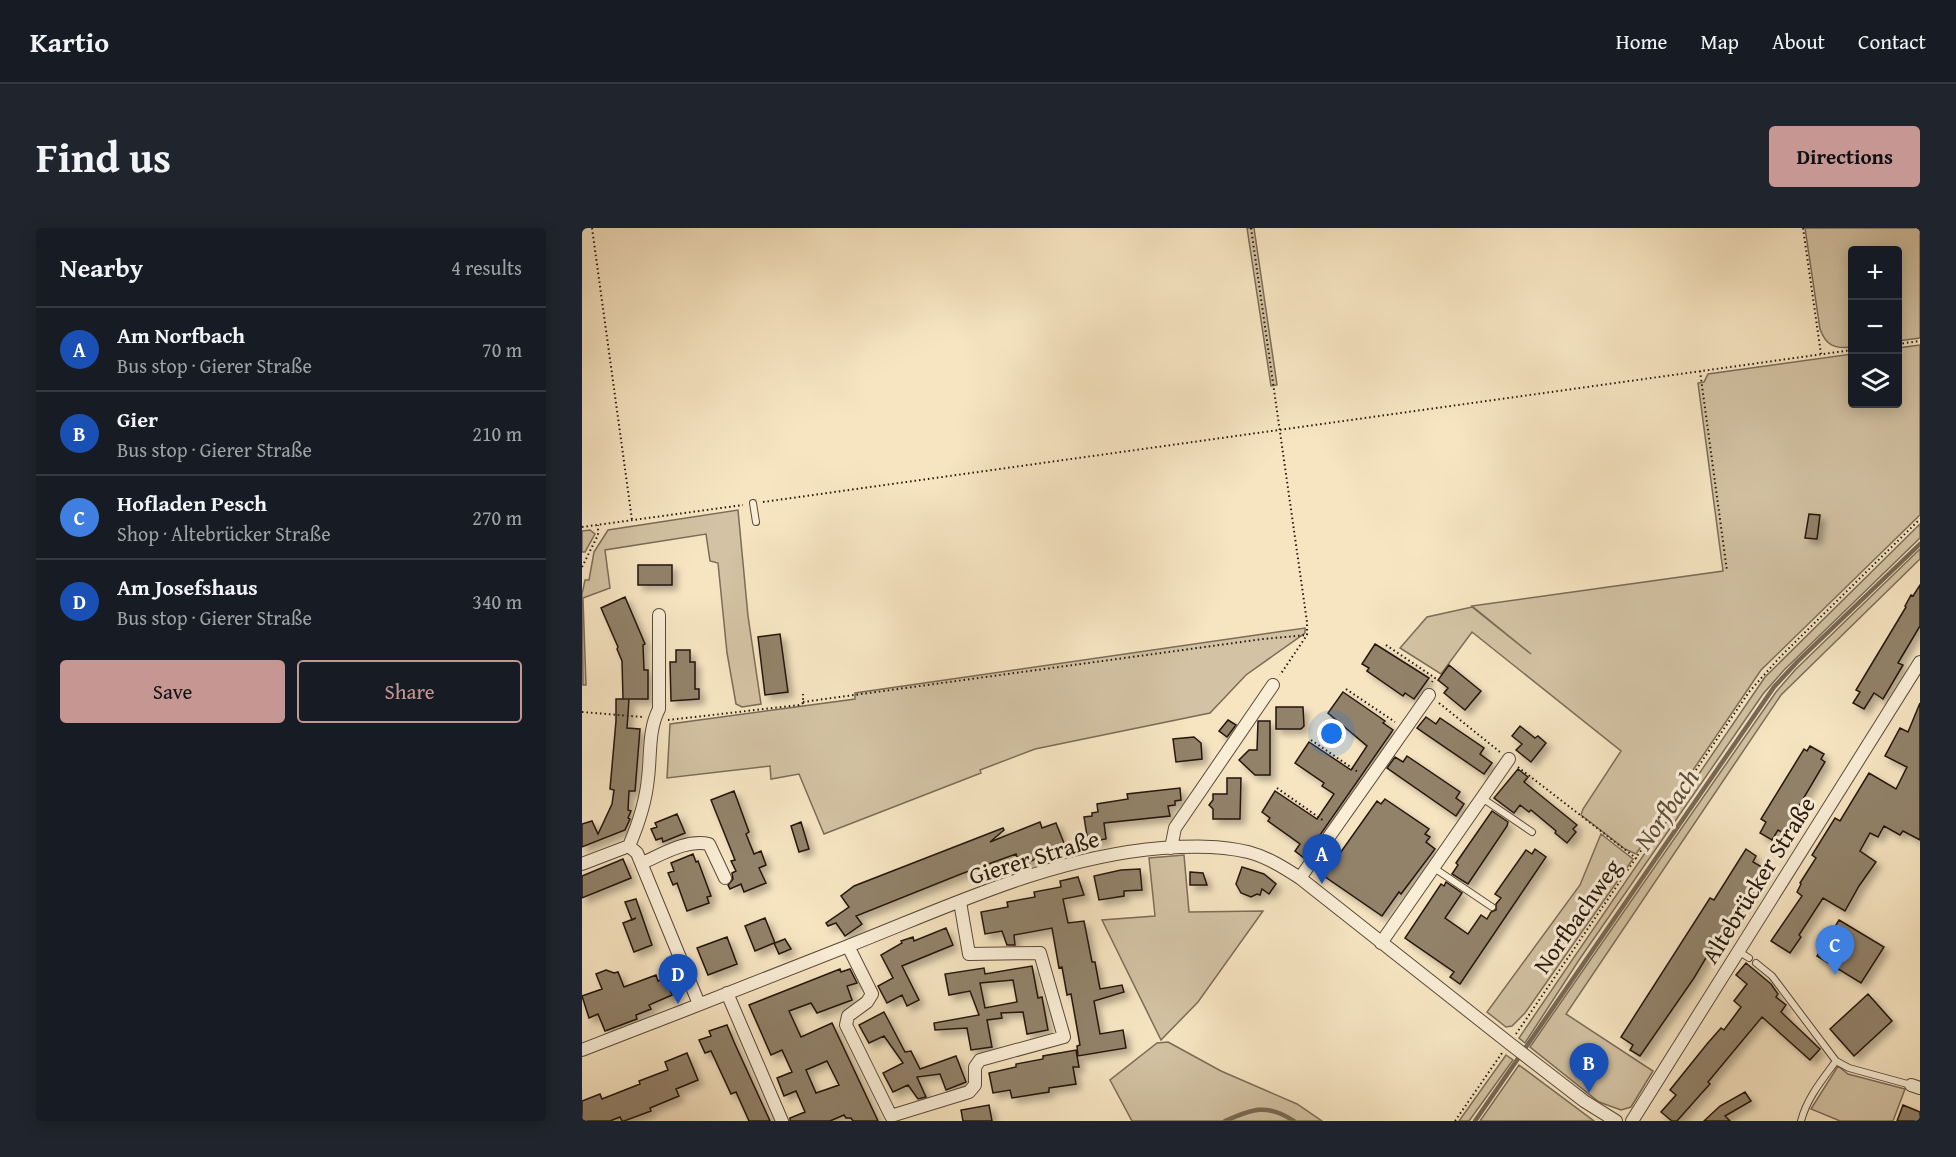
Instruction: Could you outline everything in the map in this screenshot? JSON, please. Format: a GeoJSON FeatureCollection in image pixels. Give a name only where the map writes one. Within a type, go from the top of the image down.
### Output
{"type":"FeatureCollection","features":[{"type":"Feature","properties":{"kind":"street"},"geometry":{"type":"LineString","coordinates":[[582,864],[629,846],[637,826],[648,781],[653,720],[659,709],[659,615]]}},
{"type":"Feature","properties":{"kind":"street","name":"Altebrücker Straße"},"geometry":{"type":"LineString","coordinates":[[1632,1121],[1743,954],[1920,662]]}},
{"type":"Feature","properties":{"kind":"street"},"geometry":{"type":"LineString","coordinates":[[1171,848],[1175,828],[1275,682]]}},
{"type":"Feature","properties":{"kind":"street"},"geometry":{"type":"LineString","coordinates":[[1300,878],[1429,695]]}},
{"type":"Feature","properties":{"kind":"street"},"geometry":{"type":"LineString","coordinates":[[1382,943],[1509,759]]}},
{"type":"Feature","properties":{"kind":"street"},"geometry":{"type":"LineString","coordinates":[[642,863],[691,843],[700,842],[709,844],[725,878]]}},
{"type":"Feature","properties":{"kind":"street"},"geometry":{"type":"LineString","coordinates":[[629,846],[637,853],[642,863],[699,1004]]}},
{"type":"Feature","properties":{"kind":"street","name":"Gierer Straße"},"geometry":{"type":"LineString","coordinates":[[582,1050],[960,902],[1073,862],[1115,853],[1171,848],[1218,848],[1248,852],[1275,862],[1300,878],[1511,1045],[1584,1101],[1616,1121]]}},
{"type":"Feature","properties":{"kind":"street"},"geometry":{"type":"LineString","coordinates":[[848,946],[872,994],[867,1002],[848,1016],[846,1025],[891,1118],[970,1091],[976,1082],[975,1066],[982,1058],[1064,1037],[1040,952],[969,954],[960,902]]}},
{"type":"Feature","properties":{"kind":"street"},"geometry":{"type":"LineString","coordinates":[[727,993],[782,1121]]}},
{"type":"Feature","properties":{"kind":"lane"},"geometry":{"type":"LineString","coordinates":[[753,503],[756,522]]}},
{"type":"Feature","properties":{"kind":"lane"},"geometry":{"type":"LineString","coordinates":[[1482,798],[1532,832]]}},
{"type":"Feature","properties":{"kind":"lane"},"geometry":{"type":"LineString","coordinates":[[1434,868],[1492,907]]}},
{"type":"Feature","properties":{"kind":"lane"},"geometry":{"type":"LineString","coordinates":[[1756,963],[1772,976],[1836,1060],[1849,1068],[1915,1087]]}},
{"type":"Feature","properties":{"kind":"lane"},"geometry":{"type":"LineString","coordinates":[[1801,1121],[1814,1091],[1836,1060]]}},
{"type":"Feature","properties":{"kind":"path"},"geometry":{"type":"LineString","coordinates":[[591,228],[632,520]]}},
{"type":"Feature","properties":{"kind":"path"},"geometry":{"type":"LineString","coordinates":[[1251,228],[1307,622],[1306,635],[1275,682]]}},
{"type":"Feature","properties":{"kind":"path"},"geometry":{"type":"LineString","coordinates":[[1803,228],[1821,354]]}},
{"type":"Feature","properties":{"kind":"path"},"geometry":{"type":"LineString","coordinates":[[1902,343],[1920,341]]}},
{"type":"Feature","properties":{"kind":"path"},"geometry":{"type":"LineString","coordinates":[[582,528],[1848,351]]}},
{"type":"Feature","properties":{"kind":"path"},"geometry":{"type":"LineString","coordinates":[[1700,371],[1727,571]]}},
{"type":"Feature","properties":{"kind":"path","name":"Norfbachweg"},"geometry":{"type":"LineString","coordinates":[[1455,1121],[1511,1045],[1749,692],[1764,674],[1920,519]]}},
{"type":"Feature","properties":{"kind":"path"},"geometry":{"type":"LineString","coordinates":[[582,567],[598,535],[598,525]]}},
{"type":"Feature","properties":{"kind":"path"},"geometry":{"type":"LineString","coordinates":[[582,712],[641,716],[653,720],[712,716],[1263,639],[1306,635]]}},
{"type":"Feature","properties":{"kind":"path"},"geometry":{"type":"LineString","coordinates":[[1386,645],[1435,678],[1428,690],[1429,695],[1637,859]]}},
{"type":"Feature","properties":{"kind":"path"},"geometry":{"type":"LineString","coordinates":[[1346,688],[1405,729]]}},
{"type":"Feature","properties":{"kind":"path"},"geometry":{"type":"LineString","coordinates":[[803,694],[803,702]]}},
{"type":"Feature","properties":{"kind":"path"},"geometry":{"type":"LineString","coordinates":[[1311,740],[1370,779]]}},
{"type":"Feature","properties":{"kind":"path"},"geometry":{"type":"LineString","coordinates":[[1277,788],[1335,829]]}},
{"type":"Feature","properties":{"kind":"shaded area"},"geometry":{"type":"Polygon","coordinates":[[[1247,228],[1254,228],[1277,385],[1271,386],[1247,228]]]}},
{"type":"Feature","properties":{"kind":"shaded area"},"geometry":{"type":"Polygon","coordinates":[[[1805,228],[1920,228],[1920,338],[1902,340],[1902,246],[1848,246],[1848,347],[1836,347],[1828,343],[1820,329],[1805,228]]]}},
{"type":"Feature","properties":{"kind":"shaded area"},"geometry":{"type":"Polygon","coordinates":[[[1920,345],[1920,515],[1761,670],[1636,854],[1625,849],[1581,815],[1621,751],[1472,632],[1441,674],[1400,648],[1427,617],[1472,607],[1531,654],[1472,606],[1723,571],[1698,383],[1704,382],[1708,374],[1848,355],[1848,408],[1902,408],[1902,347],[1920,345]]]}},
{"type":"Feature","properties":{"kind":"shaded area"},"geometry":{"type":"Polygon","coordinates":[[[738,510],[748,616],[761,704],[742,707],[736,704],[727,653],[718,563],[710,561],[706,534],[605,550],[610,588],[583,598],[586,685],[583,685],[582,594],[585,580],[589,580],[594,552],[608,530],[738,510]]]}},
{"type":"Feature","properties":{"kind":"shaded area"},"geometry":{"type":"Polygon","coordinates":[[[1920,524],[1920,538],[1784,670],[1763,694],[1579,960],[1525,1043],[1519,1038],[1765,677],[1920,524]]]}},
{"type":"Feature","properties":{"kind":"shaded area"},"geometry":{"type":"Polygon","coordinates":[[[590,530],[595,534],[585,552],[582,552],[582,531],[590,530]]]}},
{"type":"Feature","properties":{"kind":"shaded area"},"geometry":{"type":"Polygon","coordinates":[[[1920,549],[1920,559],[1781,695],[1566,1014],[1653,1071],[1631,1107],[1621,1110],[1599,1102],[1530,1047],[1776,692],[1796,669],[1920,549]]]}},
{"type":"Feature","properties":{"kind":"shaded area"},"geometry":{"type":"Polygon","coordinates":[[[1305,628],[1305,633],[1246,675],[1210,713],[1035,749],[980,770],[981,773],[824,834],[799,774],[771,779],[770,766],[667,778],[670,724],[855,699],[855,693],[1305,628]]]}},
{"type":"Feature","properties":{"kind":"shaded area"},"geometry":{"type":"Polygon","coordinates":[[[1601,834],[1633,859],[1525,1013],[1512,1026],[1506,1027],[1487,1012],[1580,885],[1601,834]]]}},
{"type":"Feature","properties":{"kind":"shaded area"},"geometry":{"type":"Polygon","coordinates":[[[1184,855],[1189,912],[1263,911],[1198,1002],[1161,1040],[1102,920],[1155,916],[1149,858],[1184,855]]]}},
{"type":"Feature","properties":{"kind":"shaded area"},"geometry":{"type":"Polygon","coordinates":[[[1168,1042],[1221,1071],[1297,1104],[1322,1121],[1132,1121],[1110,1080],[1157,1043],[1168,1042]]]}},
{"type":"Feature","properties":{"kind":"shaded area"},"geometry":{"type":"Polygon","coordinates":[[[1506,1055],[1513,1060],[1469,1121],[1459,1121],[1506,1055]]]}},
{"type":"Feature","properties":{"kind":"shaded area"},"geometry":{"type":"Polygon","coordinates":[[[1519,1065],[1594,1121],[1480,1121],[1519,1065]]]}},
{"type":"Feature","properties":{"kind":"shaded area"},"geometry":{"type":"Polygon","coordinates":[[[1838,1066],[1848,1074],[1905,1089],[1893,1121],[1840,1121],[1811,1109],[1838,1066]]]}},
{"type":"Feature","properties":{"kind":"building"},"geometry":{"type":"Polygon","coordinates":[[[1809,514],[1820,515],[1817,539],[1805,538],[1809,514]]]}},
{"type":"Feature","properties":{"kind":"building"},"geometry":{"type":"Polygon","coordinates":[[[638,565],[672,565],[672,585],[638,585],[638,565]]]}},
{"type":"Feature","properties":{"kind":"building"},"geometry":{"type":"Polygon","coordinates":[[[1920,585],[1920,626],[1898,663],[1903,665],[1883,699],[1874,693],[1864,709],[1853,703],[1860,692],[1856,690],[1911,595],[1913,596],[1920,585]]]}},
{"type":"Feature","properties":{"kind":"building"},"geometry":{"type":"Polygon","coordinates":[[[625,597],[645,644],[643,645],[644,670],[648,670],[648,699],[623,699],[622,661],[601,608],[625,597]]]}},
{"type":"Feature","properties":{"kind":"building"},"geometry":{"type":"Polygon","coordinates":[[[780,634],[788,692],[765,695],[758,637],[780,634]]]}},
{"type":"Feature","properties":{"kind":"building"},"geometry":{"type":"Polygon","coordinates":[[[1375,644],[1429,678],[1414,699],[1405,693],[1403,696],[1367,671],[1369,668],[1362,664],[1375,644]]]}},
{"type":"Feature","properties":{"kind":"building"},"geometry":{"type":"Polygon","coordinates":[[[676,650],[690,650],[690,662],[695,662],[695,689],[699,689],[699,699],[671,701],[670,662],[676,662],[676,650]]]}},
{"type":"Feature","properties":{"kind":"building"},"geometry":{"type":"Polygon","coordinates":[[[1449,665],[1481,691],[1465,710],[1444,693],[1448,688],[1438,680],[1449,665]]]}},
{"type":"Feature","properties":{"kind":"building"},"geometry":{"type":"Polygon","coordinates":[[[1343,692],[1385,721],[1383,723],[1393,730],[1304,858],[1295,851],[1300,844],[1268,821],[1270,818],[1262,812],[1275,791],[1317,819],[1334,794],[1322,786],[1324,783],[1295,763],[1309,742],[1351,770],[1367,746],[1328,713],[1343,692]]]}},
{"type":"Feature","properties":{"kind":"building"},"geometry":{"type":"Polygon","coordinates":[[[616,699],[629,699],[627,728],[640,729],[635,791],[629,791],[628,810],[631,811],[628,818],[630,819],[625,830],[582,847],[582,824],[592,821],[598,834],[612,804],[614,790],[610,789],[616,699]]]}},
{"type":"Feature","properties":{"kind":"building"},"geometry":{"type":"Polygon","coordinates":[[[1920,703],[1920,840],[1903,831],[1900,835],[1884,826],[1878,837],[1870,833],[1860,851],[1876,862],[1845,911],[1823,898],[1790,953],[1771,941],[1802,896],[1797,892],[1816,858],[1812,855],[1835,818],[1840,821],[1869,773],[1896,789],[1907,767],[1885,756],[1900,728],[1908,732],[1920,703]]]}},
{"type":"Feature","properties":{"kind":"building"},"geometry":{"type":"Polygon","coordinates":[[[1276,707],[1303,707],[1304,726],[1301,729],[1276,729],[1276,707]]]}},
{"type":"Feature","properties":{"kind":"building"},"geometry":{"type":"Polygon","coordinates":[[[1426,717],[1436,724],[1440,718],[1484,748],[1480,754],[1492,763],[1484,774],[1417,728],[1426,717]]]}},
{"type":"Feature","properties":{"kind":"building"},"geometry":{"type":"Polygon","coordinates":[[[1228,720],[1236,725],[1227,737],[1219,731],[1228,720]]]}},
{"type":"Feature","properties":{"kind":"building"},"geometry":{"type":"Polygon","coordinates":[[[1258,721],[1270,721],[1270,775],[1255,775],[1239,760],[1249,750],[1257,750],[1258,721]]]}},
{"type":"Feature","properties":{"kind":"building"},"geometry":{"type":"Polygon","coordinates":[[[1520,726],[1535,738],[1538,736],[1546,743],[1531,762],[1516,750],[1522,744],[1512,736],[1520,726]]]}},
{"type":"Feature","properties":{"kind":"building"},"geometry":{"type":"Polygon","coordinates":[[[1194,737],[1201,743],[1202,759],[1176,762],[1173,739],[1194,737]]]}},
{"type":"Feature","properties":{"kind":"building"},"geometry":{"type":"Polygon","coordinates":[[[1810,746],[1824,754],[1821,759],[1825,762],[1783,833],[1778,830],[1772,840],[1760,833],[1766,822],[1761,819],[1804,749],[1807,751],[1810,746]]]}},
{"type":"Feature","properties":{"kind":"building"},"geometry":{"type":"Polygon","coordinates":[[[1407,756],[1460,792],[1456,798],[1464,804],[1456,816],[1387,768],[1395,757],[1403,762],[1407,756]]]}},
{"type":"Feature","properties":{"kind":"building"},"geometry":{"type":"Polygon","coordinates":[[[1518,769],[1528,777],[1524,782],[1577,825],[1573,829],[1576,832],[1567,843],[1531,810],[1529,812],[1520,805],[1514,813],[1494,798],[1518,769]]]}},
{"type":"Feature","properties":{"kind":"building"},"geometry":{"type":"Polygon","coordinates":[[[1227,778],[1241,778],[1240,819],[1213,819],[1213,809],[1209,805],[1213,800],[1213,794],[1227,794],[1227,778]]]}},
{"type":"Feature","properties":{"kind":"building"},"geometry":{"type":"Polygon","coordinates":[[[1180,788],[1181,800],[1175,801],[1175,805],[1168,806],[1170,816],[1104,823],[1106,839],[1088,842],[1084,817],[1098,812],[1097,804],[1128,799],[1127,794],[1180,788]]]}},
{"type":"Feature","properties":{"kind":"building"},"geometry":{"type":"Polygon","coordinates":[[[734,791],[749,832],[746,834],[754,854],[761,851],[766,865],[759,868],[766,883],[744,892],[741,884],[730,889],[728,885],[733,879],[732,873],[736,871],[731,861],[735,860],[711,800],[734,791]]]}},
{"type":"Feature","properties":{"kind":"building"},"geometry":{"type":"Polygon","coordinates":[[[1385,799],[1429,829],[1425,834],[1430,837],[1426,842],[1435,849],[1382,916],[1321,874],[1328,864],[1331,866],[1377,801],[1381,804],[1385,799]]]}},
{"type":"Feature","properties":{"kind":"building"},"geometry":{"type":"Polygon","coordinates":[[[1492,811],[1508,822],[1507,826],[1468,884],[1452,874],[1458,865],[1456,863],[1492,811]]]}},
{"type":"Feature","properties":{"kind":"building"},"geometry":{"type":"Polygon","coordinates":[[[677,814],[685,833],[663,842],[662,838],[656,840],[651,829],[657,827],[655,823],[677,814]]]}},
{"type":"Feature","properties":{"kind":"building"},"geometry":{"type":"Polygon","coordinates":[[[801,822],[809,849],[799,852],[791,826],[801,822]]]}},
{"type":"Feature","properties":{"kind":"building"},"geometry":{"type":"Polygon","coordinates":[[[1040,822],[1042,828],[1056,823],[1066,848],[1020,865],[1016,854],[961,874],[856,916],[862,924],[845,936],[836,923],[828,926],[826,923],[849,907],[841,896],[854,886],[1003,828],[1004,830],[990,842],[1040,822]]]}},
{"type":"Feature","properties":{"kind":"building"},"geometry":{"type":"Polygon","coordinates":[[[1535,849],[1546,857],[1460,984],[1450,977],[1454,972],[1405,938],[1441,884],[1444,886],[1446,882],[1462,893],[1445,918],[1468,934],[1481,915],[1487,919],[1491,912],[1496,910],[1496,904],[1501,898],[1495,894],[1526,850],[1532,854],[1535,849]]]}},
{"type":"Feature","properties":{"kind":"building"},"geometry":{"type":"Polygon","coordinates":[[[1746,849],[1756,856],[1753,862],[1767,870],[1640,1056],[1630,1050],[1633,1045],[1621,1037],[1710,898],[1714,900],[1746,849]]]}},
{"type":"Feature","properties":{"kind":"building"},"geometry":{"type":"Polygon","coordinates":[[[693,854],[696,862],[698,861],[711,896],[707,897],[709,903],[687,911],[677,883],[673,885],[668,873],[674,871],[671,863],[693,854]]]}},
{"type":"Feature","properties":{"kind":"building"},"geometry":{"type":"Polygon","coordinates":[[[623,859],[631,878],[582,898],[582,876],[623,859]]]}},
{"type":"Feature","properties":{"kind":"building"},"geometry":{"type":"Polygon","coordinates":[[[1242,867],[1264,874],[1276,884],[1269,894],[1262,889],[1260,895],[1251,897],[1241,893],[1236,884],[1242,867]]]}},
{"type":"Feature","properties":{"kind":"building"},"geometry":{"type":"Polygon","coordinates":[[[1140,869],[1142,890],[1124,891],[1124,896],[1099,900],[1094,876],[1121,870],[1140,869]]]}},
{"type":"Feature","properties":{"kind":"building"},"geometry":{"type":"Polygon","coordinates":[[[1190,872],[1203,873],[1207,885],[1190,885],[1190,872]]]}},
{"type":"Feature","properties":{"kind":"building"},"geometry":{"type":"Polygon","coordinates":[[[1078,877],[1084,895],[1063,899],[1068,923],[1084,921],[1100,989],[1122,985],[1124,992],[1094,1001],[1100,1034],[1123,1030],[1126,1048],[1078,1056],[1077,1046],[1080,1045],[1071,994],[1067,995],[1062,967],[1059,968],[1052,928],[1014,935],[1015,945],[1007,945],[1002,931],[985,934],[981,912],[1008,907],[1007,902],[1035,897],[1034,892],[1061,887],[1060,881],[1078,877]]]}},
{"type":"Feature","properties":{"kind":"building"},"geometry":{"type":"Polygon","coordinates":[[[636,899],[652,945],[634,952],[623,923],[632,920],[625,902],[636,899]]]}},
{"type":"Feature","properties":{"kind":"building"},"geometry":{"type":"Polygon","coordinates":[[[765,918],[775,943],[785,939],[791,949],[779,954],[774,943],[755,951],[745,926],[765,918]]]}},
{"type":"Feature","properties":{"kind":"building"},"geometry":{"type":"Polygon","coordinates":[[[1839,920],[1884,947],[1861,983],[1817,956],[1839,920]]]}},
{"type":"Feature","properties":{"kind":"building"},"geometry":{"type":"Polygon","coordinates":[[[946,928],[953,945],[902,966],[919,1000],[907,1006],[902,995],[887,1003],[878,986],[893,978],[881,955],[902,943],[901,941],[913,937],[914,941],[946,928]]]}},
{"type":"Feature","properties":{"kind":"building"},"geometry":{"type":"Polygon","coordinates":[[[727,937],[737,964],[708,975],[697,948],[727,937]]]}},
{"type":"Feature","properties":{"kind":"building"},"geometry":{"type":"Polygon","coordinates":[[[1746,963],[1771,984],[1778,994],[1776,997],[1786,1005],[1781,1012],[1820,1049],[1810,1060],[1762,1017],[1708,1082],[1710,1084],[1677,1121],[1672,1121],[1661,1112],[1676,1095],[1670,1090],[1721,1028],[1724,1030],[1741,1007],[1734,1001],[1747,984],[1736,975],[1746,963]]]}},
{"type":"Feature","properties":{"kind":"building"},"geometry":{"type":"Polygon","coordinates":[[[1032,966],[1038,998],[1042,997],[1048,1030],[1027,1034],[1023,1012],[1001,1013],[1002,1018],[987,1020],[992,1047],[971,1050],[967,1028],[935,1030],[934,1023],[979,1015],[970,991],[949,995],[945,974],[984,968],[985,974],[1032,966]],[[1013,980],[980,983],[985,1008],[1017,1002],[1013,980]]]}},
{"type":"Feature","properties":{"kind":"building"},"geometry":{"type":"Polygon","coordinates":[[[840,969],[841,972],[850,969],[857,983],[847,986],[852,1000],[817,1013],[811,1003],[789,1011],[801,1037],[832,1023],[878,1121],[853,1121],[844,1115],[830,1121],[790,1121],[790,1118],[805,1112],[796,1091],[784,1096],[777,1078],[792,1072],[782,1050],[771,1055],[749,1005],[840,969]],[[827,1061],[806,1070],[816,1093],[839,1085],[827,1061]]]}},
{"type":"Feature","properties":{"kind":"building"},"geometry":{"type":"Polygon","coordinates":[[[606,970],[618,972],[624,987],[656,975],[658,981],[665,978],[672,995],[649,1005],[651,1009],[636,1015],[637,1019],[605,1031],[598,1014],[589,1018],[582,996],[602,989],[596,974],[606,970]]]}},
{"type":"Feature","properties":{"kind":"building"},"geometry":{"type":"Polygon","coordinates":[[[1868,994],[1892,1021],[1854,1056],[1830,1029],[1868,994]]]}},
{"type":"Feature","properties":{"kind":"building"},"geometry":{"type":"Polygon","coordinates":[[[884,1012],[905,1052],[911,1051],[920,1069],[956,1056],[966,1082],[946,1090],[940,1074],[917,1077],[926,1097],[918,1099],[908,1085],[893,1092],[883,1073],[903,1063],[884,1036],[869,1043],[859,1025],[884,1012]]]}},
{"type":"Feature","properties":{"kind":"building"},"geometry":{"type":"Polygon","coordinates":[[[727,1025],[770,1121],[749,1121],[736,1092],[731,1094],[711,1051],[705,1053],[699,1040],[711,1036],[709,1031],[727,1025]]]}},
{"type":"Feature","properties":{"kind":"building"},"geometry":{"type":"Polygon","coordinates":[[[1076,1050],[1079,1067],[1073,1067],[1076,1084],[1049,1088],[1049,1092],[1012,1098],[1010,1090],[993,1093],[989,1073],[1016,1067],[1016,1064],[1043,1059],[1043,1056],[1076,1050]]]}},
{"type":"Feature","properties":{"kind":"building"},"geometry":{"type":"Polygon","coordinates":[[[687,1053],[698,1080],[676,1089],[679,1096],[650,1108],[651,1111],[624,1121],[620,1117],[610,1121],[582,1121],[582,1101],[600,1094],[602,1099],[640,1084],[639,1081],[668,1070],[665,1062],[687,1053]]]}},
{"type":"Feature","properties":{"kind":"building"},"geometry":{"type":"Polygon","coordinates":[[[1745,1092],[1751,1101],[1725,1116],[1730,1121],[1704,1121],[1720,1106],[1745,1092]]]}},
{"type":"Feature","properties":{"kind":"building"},"geometry":{"type":"Polygon","coordinates":[[[989,1105],[992,1121],[963,1121],[961,1110],[989,1105]]]}},
{"type":"Feature","properties":{"kind":"building"},"geometry":{"type":"Polygon","coordinates":[[[1903,1105],[1920,1112],[1920,1121],[1897,1121],[1903,1105]]]}},
{"type":"Feature","properties":{"kind":"waterway","name":"Norfbach"},"geometry":{"type":"LineString","coordinates":[[1475,1121],[1774,687],[1920,544]]}},
{"type":"Feature","properties":{"kind":"waterway"},"geometry":{"type":"LineString","coordinates":[[1225,1121],[1243,1113],[1260,1110],[1276,1112],[1294,1121]]}},
{"type":"Feature","properties":{"kind":"place","name":"Am Norfbach"},"geometry":{"type":"Point","coordinates":[1322,884]}},
{"type":"Feature","properties":{"kind":"place","name":"Hofladen Pesch"},"geometry":{"type":"Point","coordinates":[1835,975]}},
{"type":"Feature","properties":{"kind":"place","name":"Am Josefshaus"},"geometry":{"type":"Point","coordinates":[678,1004]}},
{"type":"Feature","properties":{"kind":"place","name":"Gier"},"geometry":{"type":"Point","coordinates":[1589,1093]}}]}
